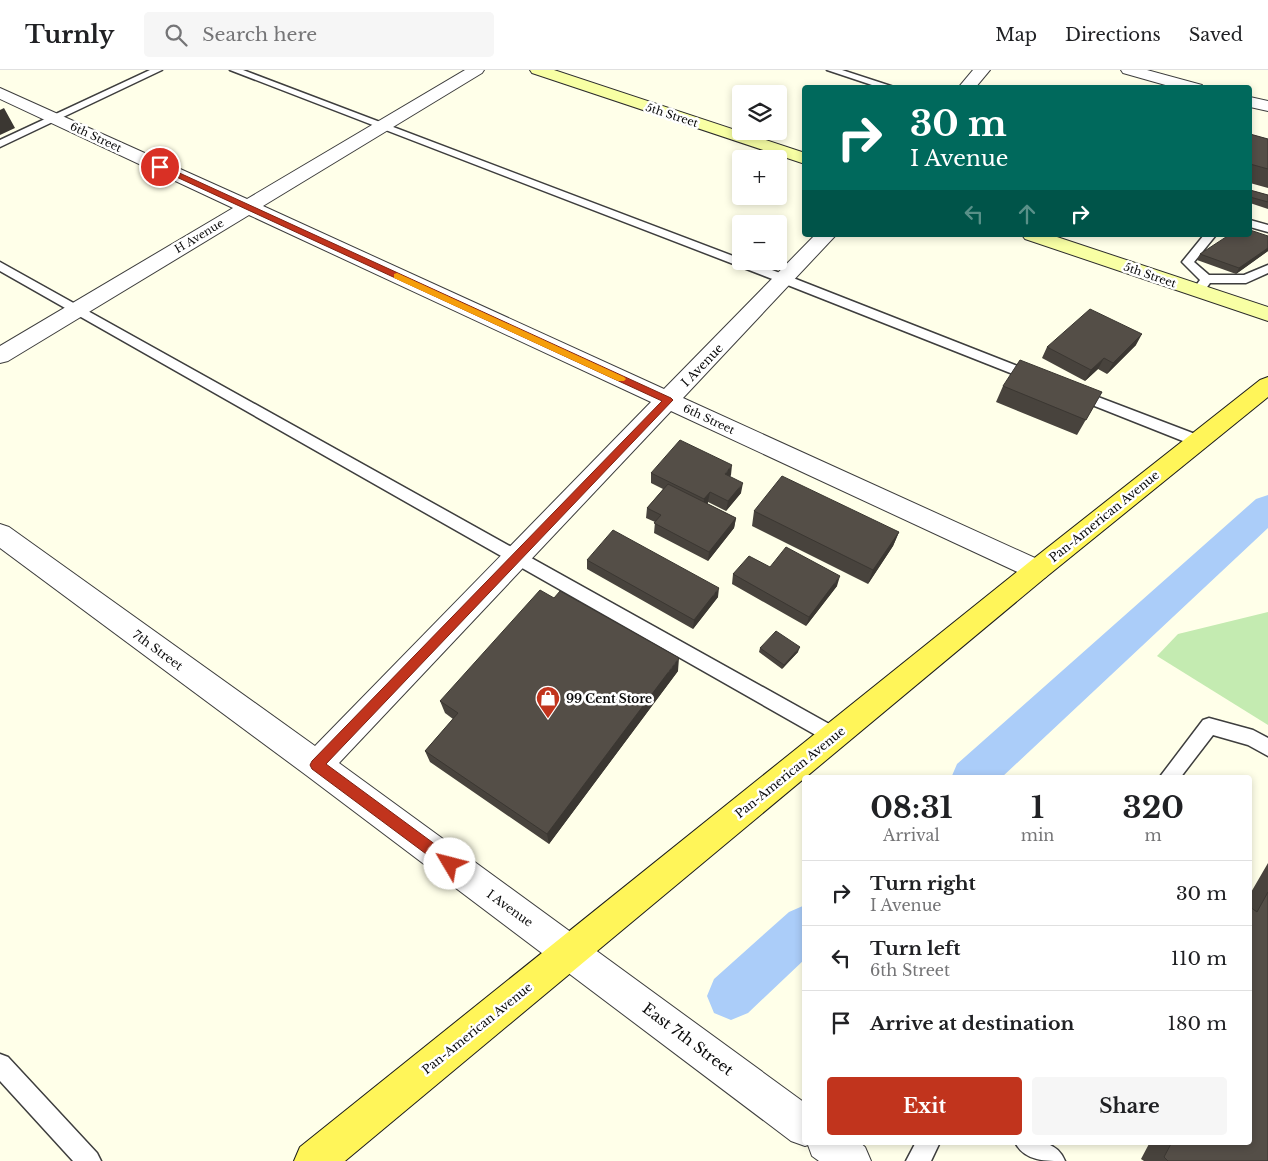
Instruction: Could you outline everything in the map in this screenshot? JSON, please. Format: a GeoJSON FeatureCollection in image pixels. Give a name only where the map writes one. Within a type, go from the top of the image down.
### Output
{"type":"FeatureCollection","features":[{"type":"Feature","properties":{"kind":"main road","name":"Pan-American Avenue"},"geometry":{"type":"LineString","coordinates":[[314,1161],[1037,570],[1268,385]]}},
{"type":"Feature","properties":{"kind":"street","name":"H Avenue"},"geometry":{"type":"LineString","coordinates":[[0,356],[476,70]]}},
{"type":"Feature","properties":{"kind":"street","name":"5th Street"},"geometry":{"type":"LineString","coordinates":[[538,70],[802,158]]}},
{"type":"Feature","properties":{"kind":"street"},"geometry":{"type":"LineString","coordinates":[[969,85],[982,70]]}},
{"type":"Feature","properties":{"kind":"street"},"geometry":{"type":"LineString","coordinates":[[1129,70],[1185,85]]}},
{"type":"Feature","properties":{"kind":"street","name":"6th Street"},"geometry":{"type":"LineString","coordinates":[[0,93],[1037,570]]}},
{"type":"Feature","properties":{"kind":"street"},"geometry":{"type":"LineString","coordinates":[[1252,102],[1268,106]]}},
{"type":"Feature","properties":{"kind":"street","name":"I Avenue"},"geometry":{"type":"LineString","coordinates":[[570,952],[317,765],[824,237]]}},
{"type":"Feature","properties":{"kind":"street","name":"5th Street"},"geometry":{"type":"LineString","coordinates":[[1039,237],[1202,285],[1268,314]]}},
{"type":"Feature","properties":{"kind":"street","name":"7th Street"},"geometry":{"type":"LineString","coordinates":[[0,534],[317,765]]}},
{"type":"Feature","properties":{"kind":"street","name":"East 7th Street"},"geometry":{"type":"LineString","coordinates":[[570,952],[802,1125]]}},
{"type":"Feature","properties":{"kind":"street"},"geometry":{"type":"LineString","coordinates":[[830,1145],[851,1161]]}},
{"type":"Feature","properties":{"kind":"lane"},"geometry":{"type":"LineString","coordinates":[[0,144],[157,70]]}},
{"type":"Feature","properties":{"kind":"lane"},"geometry":{"type":"LineString","coordinates":[[235,70],[784,279],[1041,380]]}},
{"type":"Feature","properties":{"kind":"lane"},"geometry":{"type":"LineString","coordinates":[[832,70],[883,85]]}},
{"type":"Feature","properties":{"kind":"lane"},"geometry":{"type":"LineString","coordinates":[[1252,224],[1268,229]]}},
{"type":"Feature","properties":{"kind":"lane"},"geometry":{"type":"LineString","coordinates":[[1208,237],[1188,262],[1202,285],[1246,279],[1268,269]]}},
{"type":"Feature","properties":{"kind":"lane"},"geometry":{"type":"LineString","coordinates":[[0,266],[518,556],[834,736]]}},
{"type":"Feature","properties":{"kind":"lane"},"geometry":{"type":"LineString","coordinates":[[1069,391],[1198,441]]}},
{"type":"Feature","properties":{"kind":"lane"},"geometry":{"type":"LineString","coordinates":[[1170,775],[1209,726],[1253,738],[1268,748]]}},
{"type":"Feature","properties":{"kind":"lane"},"geometry":{"type":"LineString","coordinates":[[0,1064],[89,1161]]}},
{"type":"Feature","properties":{"kind":"lane"},"geometry":{"type":"LineString","coordinates":[[918,1161],[927,1145]]}},
{"type":"Feature","properties":{"kind":"lane"},"geometry":{"type":"LineString","coordinates":[[1030,1145],[1053,1161]]}},
{"type":"Feature","properties":{"kind":"green space"},"geometry":{"type":"Polygon","coordinates":[[[1268,612],[1268,725],[1157,656],[1178,634],[1268,612]]]}},
{"type":"Feature","properties":{"kind":"building"},"geometry":{"type":"Polygon","coordinates":[[[1252,135],[1268,139],[1268,169],[1252,165],[1252,135]]]}},
{"type":"Feature","properties":{"kind":"building"},"geometry":{"type":"Polygon","coordinates":[[[1252,191],[1268,195],[1268,202],[1252,198],[1252,191]]]}},
{"type":"Feature","properties":{"kind":"building"},"geometry":{"type":"Polygon","coordinates":[[[1252,231],[1268,236],[1268,248],[1239,268],[1200,254],[1226,237],[1252,237],[1252,231]]]}},
{"type":"Feature","properties":{"kind":"building"},"geometry":{"type":"Polygon","coordinates":[[[1090,309],[1142,334],[1113,363],[1104,358],[1091,370],[1047,347],[1090,309]]]}},
{"type":"Feature","properties":{"kind":"building"},"geometry":{"type":"Polygon","coordinates":[[[1020,360],[1102,392],[1086,420],[1003,386],[1020,360]]]}},
{"type":"Feature","properties":{"kind":"building"},"geometry":{"type":"Polygon","coordinates":[[[680,440],[732,465],[725,474],[743,483],[728,501],[710,492],[704,499],[651,473],[680,440]]]}},
{"type":"Feature","properties":{"kind":"building"},"geometry":{"type":"Polygon","coordinates":[[[782,476],[899,532],[873,570],[754,511],[782,476]]]}},
{"type":"Feature","properties":{"kind":"building"},"geometry":{"type":"Polygon","coordinates":[[[668,484],[736,518],[709,552],[654,523],[661,515],[647,508],[668,484]]]}},
{"type":"Feature","properties":{"kind":"building"},"geometry":{"type":"Polygon","coordinates":[[[613,530],[719,588],[694,620],[587,560],[613,530]]]}},
{"type":"Feature","properties":{"kind":"building"},"geometry":{"type":"Polygon","coordinates":[[[786,547],[840,576],[809,617],[733,574],[749,556],[770,567],[786,547]]]}},
{"type":"Feature","properties":{"kind":"building","name":"99 Cent Store"},"geometry":{"type":"Polygon","coordinates":[[[540,590],[554,598],[560,591],[679,658],[547,834],[425,751],[458,713],[440,701],[540,590]]]}},
{"type":"Feature","properties":{"kind":"building"},"geometry":{"type":"Polygon","coordinates":[[[776,631],[800,647],[784,665],[760,648],[776,631]]]}},
{"type":"Feature","properties":{"kind":"building"},"geometry":{"type":"Polygon","coordinates":[[[1268,892],[1268,1161],[1168,1161],[1164,1157],[1170,1145],[1252,1145],[1252,908],[1257,912],[1268,892]]]}},
{"type":"Feature","properties":{"kind":"waterway"},"geometry":{"type":"LineString","coordinates":[[974,775],[1268,508]]}},
{"type":"Feature","properties":{"kind":"waterway"},"geometry":{"type":"LineString","coordinates":[[731,996],[802,931]]}},
{"type":"Feature","properties":{"kind":"slow traffic"},"geometry":{"type":"LineString","coordinates":[[397,276],[621,379]]}},
{"type":"Feature","properties":{"kind":"place","name":"99 Cent Store"},"geometry":{"type":"Point","coordinates":[548,719]}},
{"type":"Feature","properties":{"kind":"route"},"geometry":{"type":"LineString","coordinates":[[160,167],[668,400],[317,765],[450,864]]}}]}
